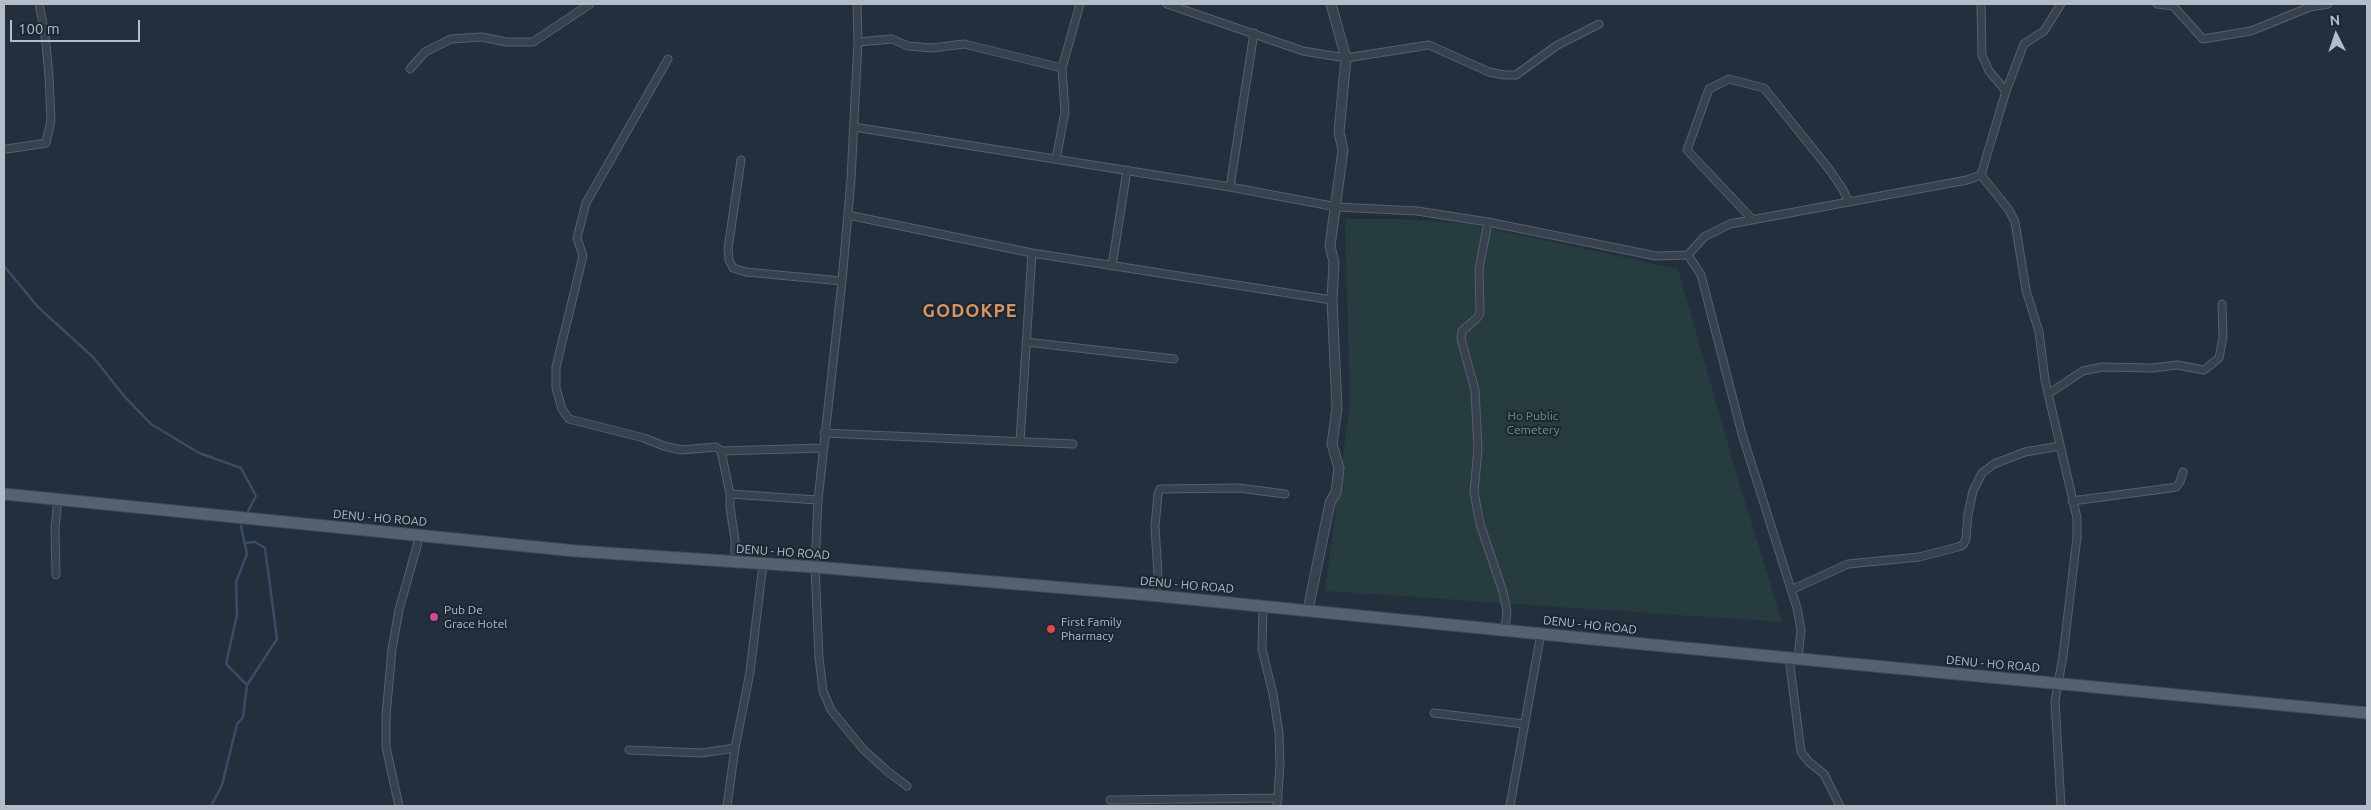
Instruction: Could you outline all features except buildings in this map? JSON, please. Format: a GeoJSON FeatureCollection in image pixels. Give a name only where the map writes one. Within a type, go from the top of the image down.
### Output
{"type":"FeatureCollection","features":[{"type":"Feature","properties":{"kind":"main road","name":"DENU - HO ROAD"},"geometry":{"type":"LineString","coordinates":[[4,494],[576,552],[815,567],[1156,595],[2367,713]]}},
{"type":"Feature","properties":{"kind":"street"},"geometry":{"type":"LineString","coordinates":[[7,149],[46,143],[51,120],[49,68],[39,4]]}},
{"type":"Feature","properties":{"kind":"street"},"geometry":{"type":"LineString","coordinates":[[410,68],[425,52],[451,39],[482,37],[506,42],[533,42],[590,4]]}},
{"type":"Feature","properties":{"kind":"street"},"geometry":{"type":"LineString","coordinates":[[857,4],[858,42],[848,215],[818,500],[815,567],[819,657],[825,700],[838,721],[886,771],[908,786]]}},
{"type":"Feature","properties":{"kind":"street"},"geometry":{"type":"LineString","coordinates":[[1056,159],[1065,112],[1062,68],[1080,4]]}},
{"type":"Feature","properties":{"kind":"street"},"geometry":{"type":"LineString","coordinates":[[1167,4],[1304,50],[1346,58],[1429,45],[1489,72],[1516,75],[1556,46],[1599,24]]}},
{"type":"Feature","properties":{"kind":"street"},"geometry":{"type":"LineString","coordinates":[[1308,610],[1330,503],[1336,492],[1339,468],[1332,444],[1337,408],[1332,300],[1334,280],[1330,246],[1343,150],[1339,132],[1346,58],[1331,4]]}},
{"type":"Feature","properties":{"kind":"street"},"geometry":{"type":"LineString","coordinates":[[1981,4],[1982,55],[1989,71],[2006,91]]}},
{"type":"Feature","properties":{"kind":"street"},"geometry":{"type":"LineString","coordinates":[[1981,175],[2006,91],[2024,44],[2044,31],[2061,4]]}},
{"type":"Feature","properties":{"kind":"street"},"geometry":{"type":"LineString","coordinates":[[2158,4],[2173,6],[2203,39],[2251,31],[2310,7],[2328,4]]}},
{"type":"Feature","properties":{"kind":"street"},"geometry":{"type":"LineString","coordinates":[[1230,187],[1254,33]]}},
{"type":"Feature","properties":{"kind":"street"},"geometry":{"type":"LineString","coordinates":[[858,42],[892,40],[908,46],[932,48],[964,44],[1062,68]]}},
{"type":"Feature","properties":{"kind":"street"},"geometry":{"type":"LineString","coordinates":[[668,60],[586,203],[577,238],[583,256],[556,367],[556,388],[562,409],[569,420],[644,438],[681,450],[716,447],[721,451],[730,494],[730,507],[736,540],[735,563]]}},
{"type":"Feature","properties":{"kind":"street"},"geometry":{"type":"LineString","coordinates":[[1752,219],[1687,150],[1709,89],[1729,79],[1764,88],[1829,169],[1849,202]]}},
{"type":"Feature","properties":{"kind":"street"},"geometry":{"type":"LineString","coordinates":[[854,126],[1230,187],[1336,207],[1417,211],[1488,222],[1656,256],[1688,255],[1704,237],[1730,224],[1967,180],[1981,175]]}},
{"type":"Feature","properties":{"kind":"street"},"geometry":{"type":"LineString","coordinates":[[740,160],[728,249],[729,260],[733,268],[746,272],[842,281]]}},
{"type":"Feature","properties":{"kind":"street"},"geometry":{"type":"LineString","coordinates":[[1112,266],[1127,170]]}},
{"type":"Feature","properties":{"kind":"street"},"geometry":{"type":"LineString","coordinates":[[1981,175],[2009,210],[2015,222],[2026,290],[2039,332],[2048,394],[2077,518],[2077,537],[2063,656],[2055,701],[2061,806]]}},
{"type":"Feature","properties":{"kind":"street"},"geometry":{"type":"LineString","coordinates":[[848,215],[1032,253],[1332,300]]}},
{"type":"Feature","properties":{"kind":"street"},"geometry":{"type":"LineString","coordinates":[[1488,222],[1479,269],[1480,313],[1462,331],[1461,339],[1475,390],[1478,449],[1474,492],[1480,524],[1504,592],[1505,630]]}},
{"type":"Feature","properties":{"kind":"street"},"geometry":{"type":"LineString","coordinates":[[1020,441],[1032,253]]}},
{"type":"Feature","properties":{"kind":"street"},"geometry":{"type":"LineString","coordinates":[[1688,255],[1701,275],[1742,434],[1791,590],[1801,630],[1793,658],[1801,752],[1809,762],[1824,774],[1840,806]]}},
{"type":"Feature","properties":{"kind":"street"},"geometry":{"type":"LineString","coordinates":[[2048,394],[2083,371],[2102,367],[2152,368],[2177,365],[2204,370],[2219,358],[2223,337],[2222,304]]}},
{"type":"Feature","properties":{"kind":"street"},"geometry":{"type":"LineString","coordinates":[[1026,342],[1174,359]]}},
{"type":"Feature","properties":{"kind":"street"},"geometry":{"type":"LineString","coordinates":[[824,434],[1072,444]]}},
{"type":"Feature","properties":{"kind":"street"},"geometry":{"type":"LineString","coordinates":[[1791,590],[1848,564],[1919,557],[1963,545],[1966,539],[1970,506],[1982,473],[1994,464],[2025,452],[2060,446]]}},
{"type":"Feature","properties":{"kind":"street"},"geometry":{"type":"LineString","coordinates":[[721,451],[822,448]]}},
{"type":"Feature","properties":{"kind":"street"},"geometry":{"type":"LineString","coordinates":[[2072,502],[2176,487],[2180,482],[2183,472]]}},
{"type":"Feature","properties":{"kind":"street"},"geometry":{"type":"LineString","coordinates":[[1156,595],[1158,576],[1155,526],[1160,489],[1240,488],[1285,494]]}},
{"type":"Feature","properties":{"kind":"street"},"geometry":{"type":"LineString","coordinates":[[730,494],[818,500]]}},
{"type":"Feature","properties":{"kind":"street"},"geometry":{"type":"LineString","coordinates":[[56,575],[55,528],[58,499]]}},
{"type":"Feature","properties":{"kind":"street"},"geometry":{"type":"LineString","coordinates":[[399,806],[386,747],[386,716],[392,648],[399,610],[420,535]]}},
{"type":"Feature","properties":{"kind":"street"},"geometry":{"type":"LineString","coordinates":[[726,806],[750,672],[763,564]]}},
{"type":"Feature","properties":{"kind":"street"},"geometry":{"type":"LineString","coordinates":[[1263,605],[1262,649],[1273,694],[1278,733],[1280,765],[1277,806]]}},
{"type":"Feature","properties":{"kind":"street"},"geometry":{"type":"LineString","coordinates":[[1510,806],[1541,633]]}},
{"type":"Feature","properties":{"kind":"street"},"geometry":{"type":"LineString","coordinates":[[1434,714],[1524,724]]}},
{"type":"Feature","properties":{"kind":"street"},"geometry":{"type":"LineString","coordinates":[[629,750],[676,754],[702,753],[735,748]]}},
{"type":"Feature","properties":{"kind":"street"},"geometry":{"type":"LineString","coordinates":[[1110,800],[1278,798]]}},
{"type":"Feature","properties":{"kind":"green space","name":"Ho Public Cemetery"},"geometry":{"type":"Polygon","coordinates":[[[1345,219],[1401,219],[1469,224],[1678,269],[1738,479],[1782,622],[1325,591],[1350,404],[1345,219]]]}},
{"type":"Feature","properties":{"kind":"waterway"},"geometry":{"type":"LineString","coordinates":[[4,266],[38,307],[94,358],[124,396],[151,424],[199,453],[241,468],[256,496],[248,511]]}},
{"type":"Feature","properties":{"kind":"waterway"},"geometry":{"type":"LineString","coordinates":[[211,806],[222,785],[237,724],[243,717],[247,685],[226,664],[237,615],[236,582],[247,554],[241,526]]}},
{"type":"Feature","properties":{"kind":"waterway"},"geometry":{"type":"LineString","coordinates":[[244,543],[255,542],[265,548],[277,639],[247,685]]}},
{"type":"Feature","properties":{"kind":"place","name":"Pub De Grace Hotel"},"geometry":{"type":"Point","coordinates":[434,617]}},
{"type":"Feature","properties":{"kind":"place","name":"First Family Pharmacy"},"geometry":{"type":"Point","coordinates":[1051,629]}},
{"type":"Feature","properties":{"kind":"district","name":"GODOKPE"},"geometry":{"type":"Point","coordinates":[970,311]}}]}
